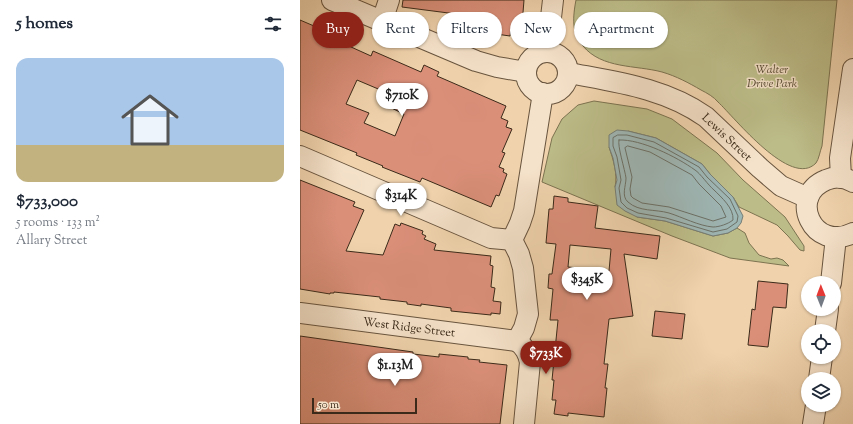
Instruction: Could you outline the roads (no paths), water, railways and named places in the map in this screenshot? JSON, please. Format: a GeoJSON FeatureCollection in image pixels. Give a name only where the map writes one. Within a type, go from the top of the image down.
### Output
{"type":"FeatureCollection","features":[{"type":"Feature","properties":{"kind":"street"},"geometry":{"type":"LineString","coordinates":[[332,0],[372,17]]}},
{"type":"Feature","properties":{"kind":"street"},"geometry":{"type":"LineString","coordinates":[[385,12],[389,0]]}},
{"type":"Feature","properties":{"kind":"street"},"geometry":{"type":"LineString","coordinates":[[547,52],[553,0]]}},
{"type":"Feature","properties":{"kind":"street"},"geometry":{"type":"LineString","coordinates":[[429,41],[476,61],[497,67],[526,72]]}},
{"type":"Feature","properties":{"kind":"street"},"geometry":{"type":"LineString","coordinates":[[547,52],[556,53],[561,56],[565,61],[568,73],[564,86],[553,93],[543,93],[534,89],[527,79],[526,72],[527,65],[531,59],[536,55],[547,52]]}},
{"type":"Feature","properties":{"kind":"street"},"geometry":{"type":"LineString","coordinates":[[833,276],[844,235],[827,236],[818,231],[808,216],[807,207],[808,198],[813,189],[821,182],[831,178],[847,180],[840,158],[853,69]]}},
{"type":"Feature","properties":{"kind":"street","name":"Lewis Street"},"geometry":{"type":"LineString","coordinates":[[568,73],[622,82],[657,91],[699,111],[781,186],[808,198]]}},
{"type":"Feature","properties":{"kind":"street"},"geometry":{"type":"LineString","coordinates":[[512,240],[524,211],[543,93]]}},
{"type":"Feature","properties":{"kind":"street"},"geometry":{"type":"LineString","coordinates":[[300,156],[491,238],[512,240]]}},
{"type":"Feature","properties":{"kind":"street"},"geometry":{"type":"LineString","coordinates":[[512,240],[519,254],[523,268],[528,314],[518,341],[528,353],[530,362],[524,424]]}},
{"type":"Feature","properties":{"kind":"street","name":"West Ridge Street"},"geometry":{"type":"LineString","coordinates":[[300,313],[518,341]]}},
{"type":"Feature","properties":{"kind":"street"},"geometry":{"type":"LineString","coordinates":[[813,424],[815,412]]}},
{"type":"Feature","properties":{"kind":"water"},"geometry":{"type":"Polygon","coordinates":[[[617,130],[628,131],[656,138],[702,164],[733,197],[743,216],[741,223],[737,228],[728,233],[713,236],[665,221],[637,217],[617,205],[615,187],[617,180],[613,158],[609,147],[609,135],[617,130]]]}},
{"type":"Feature","properties":{"kind":"park label","name":"Walter Drive Park"},"geometry":{"type":"Point","coordinates":[772,76]}}]}
